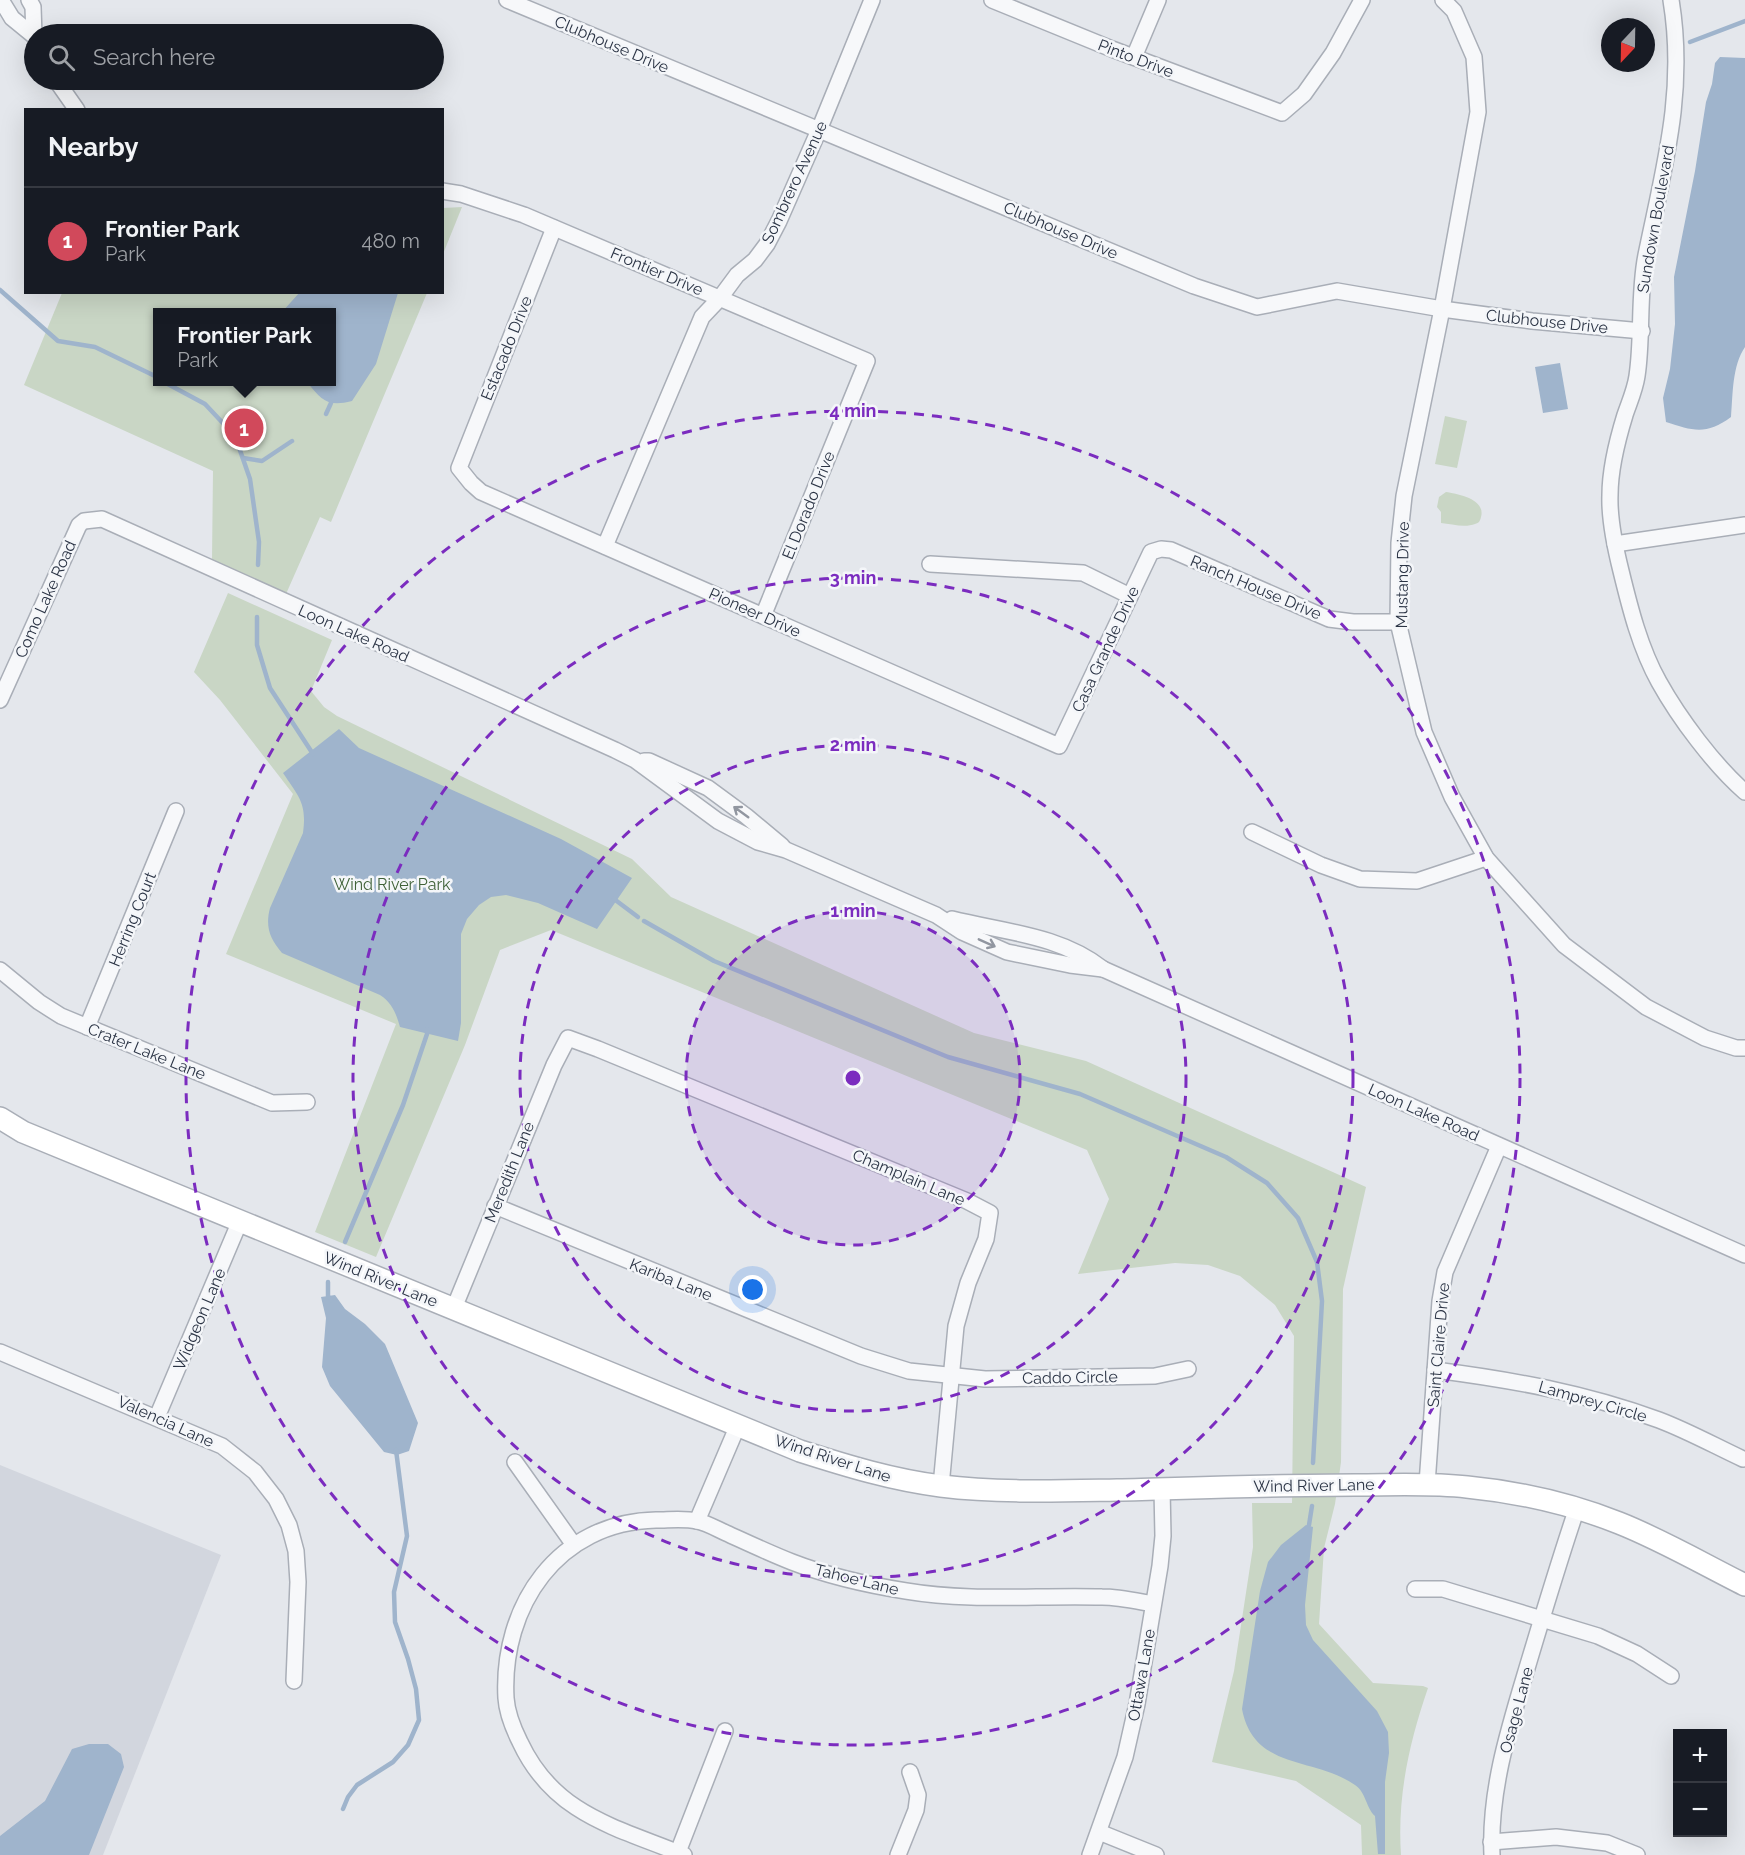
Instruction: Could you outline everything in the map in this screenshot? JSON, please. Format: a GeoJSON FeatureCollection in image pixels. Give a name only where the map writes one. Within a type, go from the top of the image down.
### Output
{"type":"FeatureCollection","features":[{"type":"Feature","properties":{"kind":"street"},"geometry":{"type":"LineString","coordinates":[[1,0],[12,18],[24,28]]}},
{"type":"Feature","properties":{"kind":"street"},"geometry":{"type":"LineString","coordinates":[[29,0],[33,7],[34,24]]}},
{"type":"Feature","properties":{"kind":"street","name":"Clubhouse Drive"},"geometry":{"type":"LineString","coordinates":[[507,0],[1194,286],[1257,307],[1337,291],[1442,309],[1532,321],[1642,331]]}},
{"type":"Feature","properties":{"kind":"street","name":"Sombrero Avenue"},"geometry":{"type":"LineString","coordinates":[[605,546],[702,317],[737,275],[755,260],[767,244],[779,221],[872,0]]}},
{"type":"Feature","properties":{"kind":"street","name":"Pinto Drive"},"geometry":{"type":"LineString","coordinates":[[992,0],[1134,57],[1282,112],[1304,94],[1333,53],[1362,0]]}},
{"type":"Feature","properties":{"kind":"street"},"geometry":{"type":"LineString","coordinates":[[1134,57],[1158,0]]}},
{"type":"Feature","properties":{"kind":"street","name":"Mustang Drive"},"geometry":{"type":"LineString","coordinates":[[1443,0],[1454,11],[1474,57],[1478,112],[1442,309],[1404,496],[1398,622],[1424,732],[1452,797],[1486,858],[1564,945],[1646,1006],[1705,1038],[1736,1048],[1745,1048]]}},
{"type":"Feature","properties":{"kind":"street","name":"Sundown Boulevard"},"geometry":{"type":"LineString","coordinates":[[1671,0],[1676,33],[1677,78],[1673,117],[1662,185],[1646,257],[1641,294],[1642,331],[1637,379],[1613,462],[1610,496],[1615,544],[1629,603],[1658,682],[1701,746],[1745,792]]}},
{"type":"Feature","properties":{"kind":"street"},"geometry":{"type":"LineString","coordinates":[[63,90],[76,108]]}},
{"type":"Feature","properties":{"kind":"street","name":"Frontier Drive"},"geometry":{"type":"LineString","coordinates":[[444,191],[461,194],[554,228],[867,361]]}},
{"type":"Feature","properties":{"kind":"street","name":"Estacado Drive"},"geometry":{"type":"LineString","coordinates":[[459,468],[554,228]]}},
{"type":"Feature","properties":{"kind":"street","name":"El Dorado Drive"},"geometry":{"type":"LineString","coordinates":[[763,616],[867,361]]}},
{"type":"Feature","properties":{"kind":"street","name":"Pioneer Drive"},"geometry":{"type":"LineString","coordinates":[[459,468],[481,492],[1059,746]]}},
{"type":"Feature","properties":{"kind":"street","name":"Loon Lake Road"},"geometry":{"type":"LineString","coordinates":[[76,531],[84,521],[96,519],[110,522],[634,760],[718,821],[758,842],[786,850],[936,915],[962,932],[1007,952],[1070,965],[1103,969],[1745,1255]]}},
{"type":"Feature","properties":{"kind":"street"},"geometry":{"type":"LineString","coordinates":[[1615,544],[1745,525]]}},
{"type":"Feature","properties":{"kind":"street","name":"Como Lake Road"},"geometry":{"type":"LineString","coordinates":[[0,700],[76,531]]}},
{"type":"Feature","properties":{"kind":"street","name":"Ranch House Drive"},"geometry":{"type":"LineString","coordinates":[[1151,552],[1161,549],[1172,550],[1329,619],[1353,622],[1398,622]]}},
{"type":"Feature","properties":{"kind":"street","name":"Casa Grande Drive"},"geometry":{"type":"LineString","coordinates":[[1059,746],[1151,552]]}},
{"type":"Feature","properties":{"kind":"street"},"geometry":{"type":"LineString","coordinates":[[930,564],[1083,573],[1130,596]]}},
{"type":"Feature","properties":{"kind":"street","name":"Herring Court"},"geometry":{"type":"LineString","coordinates":[[87,1026],[176,811]]}},
{"type":"Feature","properties":{"kind":"street"},"geometry":{"type":"LineString","coordinates":[[1252,832],[1321,865],[1360,879],[1417,881],[1486,858]]}},
{"type":"Feature","properties":{"kind":"street","name":"Crater Lake Lane"},"geometry":{"type":"LineString","coordinates":[[0,970],[61,1016],[272,1103],[307,1102]]}},
{"type":"Feature","properties":{"kind":"street","name":"Meredith Lane"},"geometry":{"type":"LineString","coordinates":[[454,1308],[554,1065],[568,1038]]}},
{"type":"Feature","properties":{"kind":"street","name":"Champlain Lane"},"geometry":{"type":"LineString","coordinates":[[568,1038],[968,1201],[990,1213],[986,1239],[968,1283],[956,1326],[941,1486]]}},
{"type":"Feature","properties":{"kind":"street","name":"Wind River Lane"},"geometry":{"type":"LineString","coordinates":[[0,1118],[23,1132],[800,1451],[891,1478],[941,1486],[988,1490],[1051,1491],[1427,1484],[1468,1487],[1577,1508],[1618,1522],[1745,1585]]}},
{"type":"Feature","properties":{"kind":"street","name":"Saint Claire Drive"},"geometry":{"type":"LineString","coordinates":[[1427,1484],[1440,1301],[1445,1272],[1499,1146]]}},
{"type":"Feature","properties":{"kind":"street","name":"Kariba Lane"},"geometry":{"type":"LineString","coordinates":[[495,1206],[861,1356],[909,1371],[951,1377]]}},
{"type":"Feature","properties":{"kind":"street","name":"Widgeon Lane"},"geometry":{"type":"LineString","coordinates":[[157,1417],[240,1221]]}},
{"type":"Feature","properties":{"kind":"street","name":"Valencia Lane"},"geometry":{"type":"LineString","coordinates":[[0,1352],[222,1446],[255,1472],[276,1499],[285,1516],[296,1551],[294,1681]]}},
{"type":"Feature","properties":{"kind":"street","name":"Caddo Circle"},"geometry":{"type":"LineString","coordinates":[[951,1377],[985,1379],[1155,1376],[1188,1369]]}},
{"type":"Feature","properties":{"kind":"street","name":"Lamprey Circle"},"geometry":{"type":"LineString","coordinates":[[1435,1370],[1519,1381],[1592,1398],[1660,1421],[1743,1459]]}},
{"type":"Feature","properties":{"kind":"street"},"geometry":{"type":"LineString","coordinates":[[697,1521],[738,1425]]}},
{"type":"Feature","properties":{"kind":"street"},"geometry":{"type":"LineString","coordinates":[[515,1462],[574,1545]]}},
{"type":"Feature","properties":{"kind":"street","name":"Ottawa Lane"},"geometry":{"type":"LineString","coordinates":[[1090,1855],[1125,1757],[1137,1704],[1160,1566],[1162,1489]]}},
{"type":"Feature","properties":{"kind":"street","name":"Osage Lane"},"geometry":{"type":"LineString","coordinates":[[1491,1848],[1493,1801],[1509,1726],[1556,1567],[1577,1508]]}},
{"type":"Feature","properties":{"kind":"street","name":"Tahoe Lane"},"geometry":{"type":"LineString","coordinates":[[681,1854],[601,1822],[569,1804],[542,1781],[526,1756],[513,1728],[507,1706],[505,1681],[507,1653],[512,1630],[523,1605],[539,1579],[555,1560],[574,1545],[620,1524],[644,1520],[697,1521],[794,1563],[851,1580],[908,1592],[977,1597],[1105,1597],[1153,1604]]}},
{"type":"Feature","properties":{"kind":"street"},"geometry":{"type":"LineString","coordinates":[[1415,1589],[1443,1589],[1598,1636],[1637,1653],[1671,1676]]}},
{"type":"Feature","properties":{"kind":"street"},"geometry":{"type":"LineString","coordinates":[[681,1854],[725,1731]]}},
{"type":"Feature","properties":{"kind":"street"},"geometry":{"type":"LineString","coordinates":[[898,1855],[916,1810],[918,1795],[910,1772]]}},
{"type":"Feature","properties":{"kind":"street"},"geometry":{"type":"LineString","coordinates":[[1099,1832],[1156,1855]]}},
{"type":"Feature","properties":{"kind":"street"},"geometry":{"type":"LineString","coordinates":[[1491,1848],[1556,1837],[1607,1843],[1637,1855]]}},
{"type":"Feature","properties":{"kind":"shaded area"},"geometry":{"type":"Polygon","coordinates":[[[0,1465],[221,1555],[103,1855],[0,1855],[0,1465]]]}},
{"type":"Feature","properties":{"kind":"green space"},"geometry":{"type":"Polygon","coordinates":[[[462,207],[444,252],[444,208],[462,207]]]}},
{"type":"Feature","properties":{"kind":"green space"},"geometry":{"type":"Polygon","coordinates":[[[62,294],[427,294],[331,522],[320,517],[286,594],[212,560],[213,471],[24,385],[62,294]]]}},
{"type":"Feature","properties":{"kind":"green space"},"geometry":{"type":"Polygon","coordinates":[[[1445,416],[1467,421],[1457,468],[1435,464],[1445,416]]]}},
{"type":"Feature","properties":{"kind":"green space"},"geometry":{"type":"Polygon","coordinates":[[[1446,492],[1470,498],[1475,502],[1481,511],[1479,522],[1467,526],[1441,523],[1441,512],[1437,507],[1439,497],[1446,492]]]}},
{"type":"Feature","properties":{"kind":"green space","name":"Wind River Park"},"geometry":{"type":"Polygon","coordinates":[[[228,593],[332,640],[311,691],[324,707],[337,716],[632,859],[671,897],[974,1033],[1086,1061],[1366,1187],[1343,1289],[1341,1462],[1335,1504],[1324,1548],[1319,1624],[1373,1683],[1428,1688],[1415,1729],[1406,1770],[1401,1812],[1401,1855],[1362,1855],[1361,1825],[1296,1781],[1212,1762],[1234,1671],[1253,1547],[1252,1503],[1292,1503],[1294,1336],[1275,1305],[1240,1276],[1208,1265],[1175,1263],[1078,1274],[1109,1199],[1087,1150],[551,930],[500,950],[465,1045],[376,1257],[315,1232],[396,1024],[226,954],[293,794],[220,700],[194,672],[228,593]]]}},
{"type":"Feature","properties":{"kind":"water"},"geometry":{"type":"Polygon","coordinates":[[[1720,57],[1745,58],[1745,347],[1735,371],[1731,417],[1715,427],[1700,430],[1666,422],[1663,398],[1670,369],[1675,324],[1674,277],[1706,102],[1715,63],[1720,57]]]}},
{"type":"Feature","properties":{"kind":"water"},"geometry":{"type":"Polygon","coordinates":[[[298,294],[398,294],[376,364],[352,401],[331,403],[317,394],[310,386],[336,386],[336,308],[286,308],[298,294]]]}},
{"type":"Feature","properties":{"kind":"water"},"geometry":{"type":"Polygon","coordinates":[[[1560,363],[1568,409],[1543,413],[1535,367],[1560,363]]]}},
{"type":"Feature","properties":{"kind":"water"},"geometry":{"type":"Polygon","coordinates":[[[339,729],[359,748],[561,839],[632,878],[597,929],[538,903],[506,895],[491,897],[479,905],[467,919],[461,934],[461,1023],[458,1041],[400,1027],[388,1001],[380,995],[282,953],[272,938],[268,927],[270,908],[303,833],[304,823],[303,807],[283,773],[339,729]]]}},
{"type":"Feature","properties":{"kind":"water"},"geometry":{"type":"Polygon","coordinates":[[[335,1295],[345,1309],[365,1324],[385,1344],[418,1423],[409,1451],[397,1455],[384,1452],[330,1386],[322,1367],[326,1318],[321,1297],[335,1295]]]}},
{"type":"Feature","properties":{"kind":"water"},"geometry":{"type":"Polygon","coordinates":[[[1306,1525],[1313,1527],[1305,1605],[1306,1625],[1313,1640],[1377,1711],[1388,1732],[1385,1854],[1378,1854],[1375,1816],[1359,1788],[1339,1776],[1272,1753],[1259,1743],[1249,1729],[1242,1709],[1260,1591],[1268,1562],[1281,1545],[1306,1525]]]}},
{"type":"Feature","properties":{"kind":"water"},"geometry":{"type":"Polygon","coordinates":[[[89,1744],[108,1744],[121,1754],[124,1767],[89,1855],[0,1855],[0,1836],[45,1801],[72,1749],[89,1744]]]}},
{"type":"Feature","properties":{"kind":"waterway"},"geometry":{"type":"LineString","coordinates":[[1690,42],[1745,21]]}},
{"type":"Feature","properties":{"kind":"waterway"},"geometry":{"type":"LineString","coordinates":[[0,290],[58,341],[95,347],[153,375]]}},
{"type":"Feature","properties":{"kind":"waterway"},"geometry":{"type":"LineString","coordinates":[[171,386],[205,404],[235,436],[250,479],[259,542],[258,565]]}},
{"type":"Feature","properties":{"kind":"waterway"},"geometry":{"type":"LineString","coordinates":[[326,414],[331,403]]}},
{"type":"Feature","properties":{"kind":"waterway"},"geometry":{"type":"LineString","coordinates":[[243,458],[262,461],[292,441]]}},
{"type":"Feature","properties":{"kind":"waterway"},"geometry":{"type":"LineString","coordinates":[[257,617],[257,645],[270,688],[313,754]]}},
{"type":"Feature","properties":{"kind":"waterway"},"geometry":{"type":"LineString","coordinates":[[614,899],[638,917]]}},
{"type":"Feature","properties":{"kind":"waterway"},"geometry":{"type":"LineString","coordinates":[[644,921],[714,961],[948,1057],[1080,1094],[1226,1157],[1267,1183],[1298,1218],[1317,1262],[1322,1301],[1313,1463]]}},
{"type":"Feature","properties":{"kind":"waterway"},"geometry":{"type":"LineString","coordinates":[[345,1242],[403,1105],[427,1029]]}},
{"type":"Feature","properties":{"kind":"waterway"},"geometry":{"type":"LineString","coordinates":[[328,1282],[328,1296],[331,1300]]}},
{"type":"Feature","properties":{"kind":"waterway"},"geometry":{"type":"LineString","coordinates":[[343,1809],[357,1785],[393,1762],[408,1745],[419,1720],[416,1689],[395,1622],[394,1592],[407,1536],[396,1450]]}},
{"type":"Feature","properties":{"kind":"waterway"},"geometry":{"type":"LineString","coordinates":[[1309,1525],[1312,1506]]}},
{"type":"Feature","properties":{"kind":"place","name":"Frontier Park"},"geometry":{"type":"Point","coordinates":[244,428]}}]}
